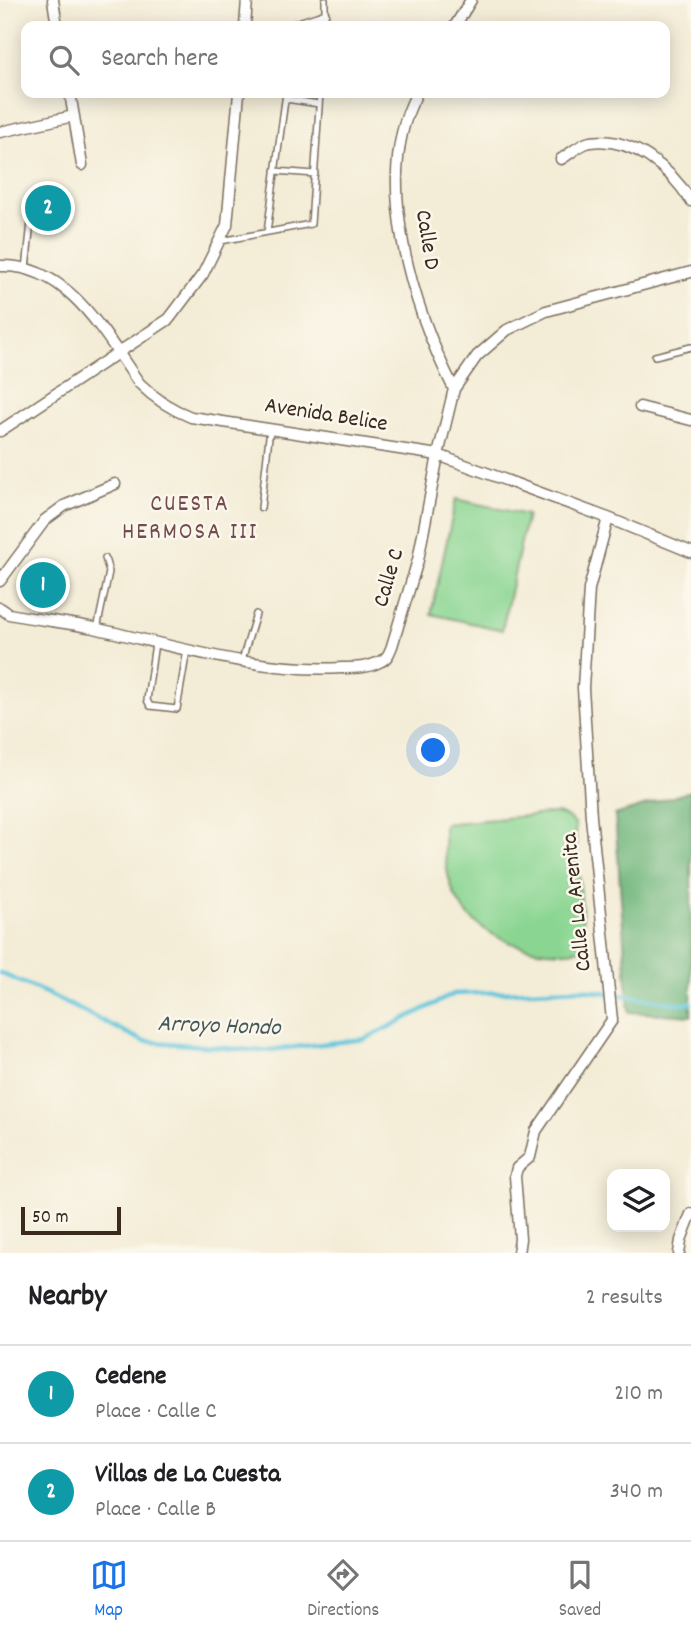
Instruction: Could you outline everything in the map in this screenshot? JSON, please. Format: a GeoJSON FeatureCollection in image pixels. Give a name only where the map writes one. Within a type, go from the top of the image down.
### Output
{"type":"FeatureCollection","features":[{"type":"Feature","properties":{"kind":"street"},"geometry":{"type":"LineString","coordinates":[[53,0],[56,21]]}},
{"type":"Feature","properties":{"kind":"street"},"geometry":{"type":"LineString","coordinates":[[245,21],[247,0]]}},
{"type":"Feature","properties":{"kind":"street"},"geometry":{"type":"LineString","coordinates":[[458,21],[471,0]]}},
{"type":"Feature","properties":{"kind":"street"},"geometry":{"type":"LineString","coordinates":[[70,98],[82,165]]}},
{"type":"Feature","properties":{"kind":"street"},"geometry":{"type":"LineString","coordinates":[[0,431],[169,319],[203,274],[227,225],[239,98]]}},
{"type":"Feature","properties":{"kind":"street","name":"Calle D"},"geometry":{"type":"LineString","coordinates":[[415,98],[399,143],[396,180],[400,217],[413,290],[433,349],[454,389]]}},
{"type":"Feature","properties":{"kind":"street"},"geometry":{"type":"LineString","coordinates":[[0,132],[74,116]]}},
{"type":"Feature","properties":{"kind":"street"},"geometry":{"type":"LineString","coordinates":[[561,159],[587,142],[616,142],[654,160],[678,180],[691,201]]}},
{"type":"Feature","properties":{"kind":"street","name":"Avenida Belice"},"geometry":{"type":"LineString","coordinates":[[0,266],[26,269],[55,281],[73,294],[139,383],[151,396],[170,409],[191,417],[438,455],[691,552]]}},
{"type":"Feature","properties":{"kind":"street","name":"Calle C"},"geometry":{"type":"LineString","coordinates":[[0,608],[9,614],[36,620],[97,629],[242,660],[314,670],[362,667],[379,663],[388,656],[418,560],[454,389],[477,356],[507,330],[546,311],[691,272]]}},
{"type":"Feature","properties":{"kind":"street"},"geometry":{"type":"LineString","coordinates":[[640,407],[691,420]]}},
{"type":"Feature","properties":{"kind":"street"},"geometry":{"type":"LineString","coordinates":[[0,582],[45,520],[64,506],[115,484]]}},
{"type":"Feature","properties":{"kind":"street","name":"Calle La Arenita"},"geometry":{"type":"LineString","coordinates":[[518,1253],[520,1239],[515,1176],[517,1168],[530,1157],[536,1131],[612,1020],[591,817],[583,688],[589,589],[608,518]]}},
{"type":"Feature","properties":{"kind":"street"},"geometry":{"type":"LineString","coordinates":[[679,1253],[691,1214]]}},
{"type":"Feature","properties":{"kind":"lane"},"geometry":{"type":"LineString","coordinates":[[325,0],[325,21]]}},
{"type":"Feature","properties":{"kind":"lane"},"geometry":{"type":"LineString","coordinates":[[301,21],[326,13]]}},
{"type":"Feature","properties":{"kind":"lane"},"geometry":{"type":"LineString","coordinates":[[267,232],[286,98]]}},
{"type":"Feature","properties":{"kind":"lane"},"geometry":{"type":"LineString","coordinates":[[294,98],[319,104]]}},
{"type":"Feature","properties":{"kind":"lane"},"geometry":{"type":"LineString","coordinates":[[218,242],[311,224],[320,98]]}},
{"type":"Feature","properties":{"kind":"lane"},"geometry":{"type":"LineString","coordinates":[[275,171],[314,174]]}},
{"type":"Feature","properties":{"kind":"lane"},"geometry":{"type":"LineString","coordinates":[[26,269],[32,213]]}},
{"type":"Feature","properties":{"kind":"lane"},"geometry":{"type":"LineString","coordinates":[[655,356],[691,347]]}},
{"type":"Feature","properties":{"kind":"lane"},"geometry":{"type":"LineString","coordinates":[[261,508],[270,429]]}},
{"type":"Feature","properties":{"kind":"lane"},"geometry":{"type":"LineString","coordinates":[[97,629],[109,572],[106,558]]}},
{"type":"Feature","properties":{"kind":"lane"},"geometry":{"type":"LineString","coordinates":[[242,660],[256,614]]}},
{"type":"Feature","properties":{"kind":"lane"},"geometry":{"type":"LineString","coordinates":[[155,643],[148,700],[150,706],[177,709],[187,650]]}},
{"type":"Feature","properties":{"kind":"green space"},"geometry":{"type":"Polygon","coordinates":[[[456,499],[527,515],[502,630],[431,614],[456,499]]]}},
{"type":"Feature","properties":{"kind":"green space"},"geometry":{"type":"Polygon","coordinates":[[[691,791],[691,1016],[629,1012],[615,815],[691,791]]]}},
{"type":"Feature","properties":{"kind":"green space"},"geometry":{"type":"Polygon","coordinates":[[[557,813],[568,817],[575,824],[585,948],[568,951],[533,949],[515,944],[483,928],[470,917],[454,894],[445,854],[444,824],[557,813]]]}},
{"type":"Feature","properties":{"kind":"waterway","name":"Arroyo Hondo"},"geometry":{"type":"LineString","coordinates":[[0,973],[143,1041],[261,1051],[365,1039],[454,994],[581,989],[682,1004],[691,1003]]}},
{"type":"Feature","properties":{"kind":"place","name":"Villas de La Cuesta"},"geometry":{"type":"Point","coordinates":[48,208]}},
{"type":"Feature","properties":{"kind":"place","name":"Cedene"},"geometry":{"type":"Point","coordinates":[43,585]}},
{"type":"Feature","properties":{"kind":"district","name":"CUESTA HERMOSA III"},"geometry":{"type":"Point","coordinates":[190,519]}}]}
